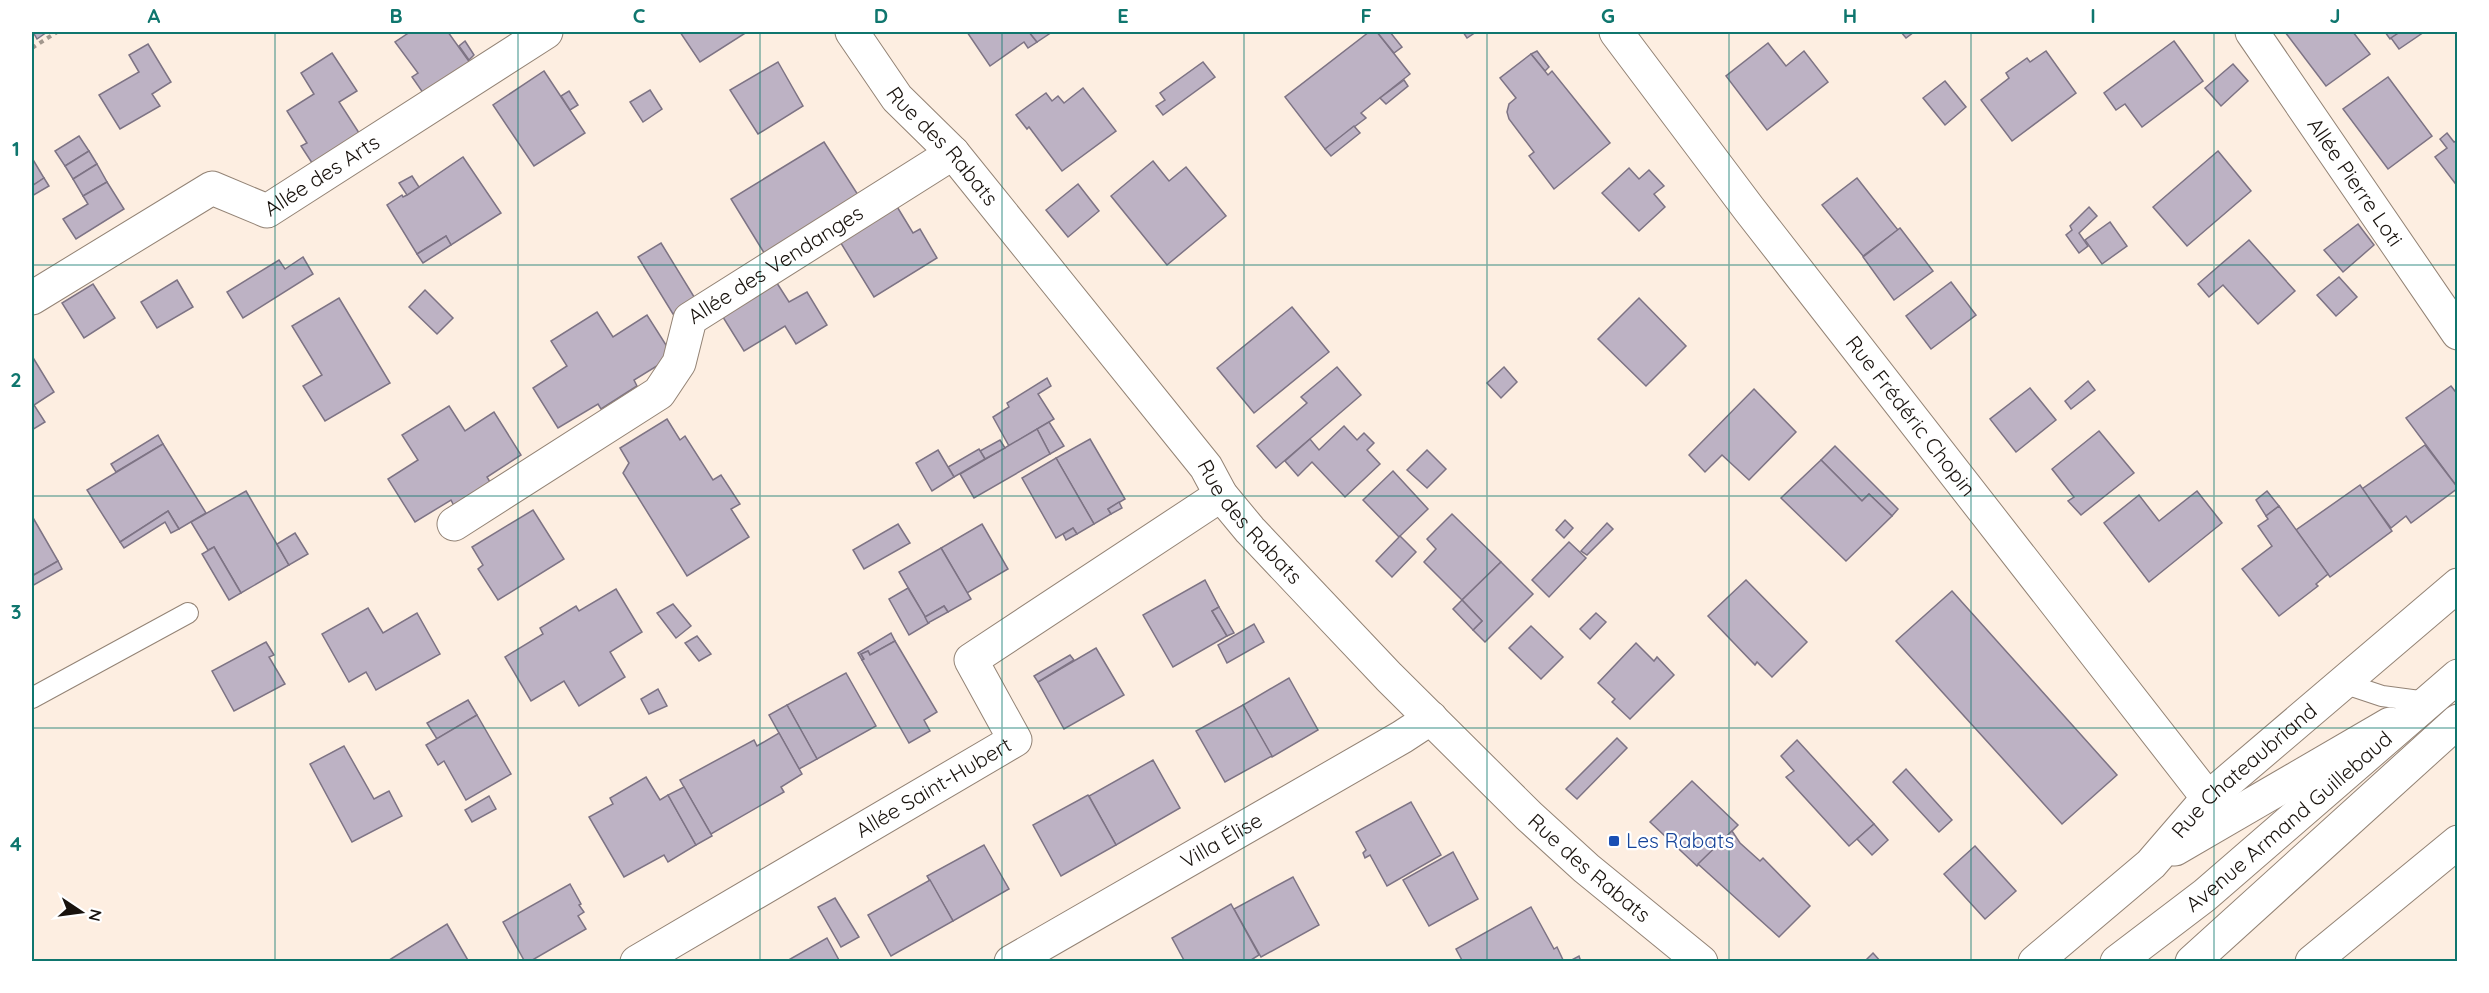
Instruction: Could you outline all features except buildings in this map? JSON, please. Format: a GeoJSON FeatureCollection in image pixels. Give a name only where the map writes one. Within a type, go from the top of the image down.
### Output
{"type":"FeatureCollection","features":[{"type":"Feature","properties":{"kind":"street","name":"Allée des Arts"},"geometry":{"type":"LineString","coordinates":[[32,298],[212,188],[267,212],[546,32]]}},
{"type":"Feature","properties":{"kind":"street","name":"Rue des Rabats"},"geometry":{"type":"LineString","coordinates":[[852,32],[897,98],[953,153],[1206,466],[1221,495],[1258,538],[1389,677],[1529,816],[1587,868],[1701,962]]}},
{"type":"Feature","properties":{"kind":"street","name":"Rue Frédéric Chopin"},"geometry":{"type":"LineString","coordinates":[[1616,32],[1749,209],[2208,798]]}},
{"type":"Feature","properties":{"kind":"street","name":"Allée Pierre Loti"},"geometry":{"type":"LineString","coordinates":[[2252,32],[2457,333]]}},
{"type":"Feature","properties":{"kind":"street","name":"Allée des Vendanges"},"geometry":{"type":"LineString","coordinates":[[454,524],[659,393],[680,363],[690,319],[953,153]]}},
{"type":"Feature","properties":{"kind":"street","name":"Allée Saint-Hubert"},"geometry":{"type":"LineString","coordinates":[[637,962],[1015,740],[971,660],[1221,495]]}},
{"type":"Feature","properties":{"kind":"street","name":"Rue Chateaubriand"},"geometry":{"type":"LineString","coordinates":[[2035,962],[2151,864],[2208,798],[2457,585]]}},
{"type":"Feature","properties":{"kind":"street","name":"Avenue Armand Guillebaud"},"geometry":{"type":"LineString","coordinates":[[2117,962],[2205,895],[2457,676]]}},
{"type":"Feature","properties":{"kind":"street"},"geometry":{"type":"LineString","coordinates":[[2151,864],[2427,702]]}},
{"type":"Feature","properties":{"kind":"street","name":"Villa Élise"},"geometry":{"type":"LineString","coordinates":[[1011,962],[1402,737],[1431,718]]}},
{"type":"Feature","properties":{"kind":"street","name":"Avenue Armand Guillebaud"},"geometry":{"type":"LineString","coordinates":[[2192,962],[2457,721]]}},
{"type":"Feature","properties":{"kind":"street"},"geometry":{"type":"LineString","coordinates":[[2312,962],[2457,842]]}},
{"type":"Feature","properties":{"kind":"lane"},"geometry":{"type":"LineString","coordinates":[[32,698],[188,613]]}},
{"type":"Feature","properties":{"kind":"lane"},"geometry":{"type":"LineString","coordinates":[[2343,683],[2382,696],[2427,702]]}},
{"type":"Feature","properties":{"kind":"path"},"geometry":{"type":"LineString","coordinates":[[32,48],[57,32]]}},
{"type":"Feature","properties":{"kind":"place","name":"Les Rabats"},"geometry":{"type":"Point","coordinates":[1614,841]}}]}
